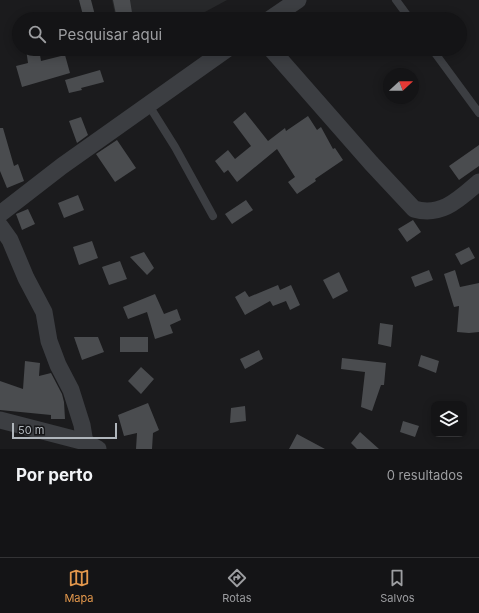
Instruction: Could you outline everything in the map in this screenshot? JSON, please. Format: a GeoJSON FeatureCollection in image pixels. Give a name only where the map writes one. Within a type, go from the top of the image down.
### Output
{"type":"FeatureCollection","features":[{"type":"Feature","properties":{"kind":"street"},"geometry":{"type":"LineString","coordinates":[[280,12],[298,0]]}},
{"type":"Feature","properties":{"kind":"street"},"geometry":{"type":"LineString","coordinates":[[0,214],[62,166],[217,56]]}},
{"type":"Feature","properties":{"kind":"street"},"geometry":{"type":"LineString","coordinates":[[277,56],[371,163],[414,209],[424,212],[437,211],[451,204],[479,182]]}},
{"type":"Feature","properties":{"kind":"street"},"geometry":{"type":"LineString","coordinates":[[0,226],[10,240],[26,278],[44,312],[49,341],[58,365],[71,390],[89,447]]}},
{"type":"Feature","properties":{"kind":"street"},"geometry":{"type":"LineString","coordinates":[[0,420],[89,447]]}},
{"type":"Feature","properties":{"kind":"lane"},"geometry":{"type":"LineString","coordinates":[[396,0],[405,12]]}},
{"type":"Feature","properties":{"kind":"lane"},"geometry":{"type":"LineString","coordinates":[[437,56],[479,113]]}},
{"type":"Feature","properties":{"kind":"lane"},"geometry":{"type":"LineString","coordinates":[[148,104],[175,147],[213,216]]}},
{"type":"Feature","properties":{"kind":"shaded area"},"geometry":{"type":"Polygon","coordinates":[[[112,0],[227,0],[205,12],[115,12],[112,0]]]}},
{"type":"Feature","properties":{"kind":"building"},"geometry":{"type":"Polygon","coordinates":[[[79,0],[91,0],[94,12],[82,12],[79,0]]]}},
{"type":"Feature","properties":{"kind":"building"},"geometry":{"type":"Polygon","coordinates":[[[113,0],[130,0],[132,12],[116,12],[113,0]]]}},
{"type":"Feature","properties":{"kind":"building"},"geometry":{"type":"Polygon","coordinates":[[[27,56],[40,56],[41,61],[65,56],[70,73],[22,87],[16,66],[28,63],[27,56]]]}},
{"type":"Feature","properties":{"kind":"building"},"geometry":{"type":"Polygon","coordinates":[[[100,70],[104,82],[69,93],[65,80],[100,70]]]}},
{"type":"Feature","properties":{"kind":"building"},"geometry":{"type":"Polygon","coordinates":[[[245,112],[268,141],[285,128],[286,131],[308,116],[317,130],[321,127],[333,149],[335,148],[343,160],[315,179],[316,181],[297,194],[288,182],[295,177],[277,149],[237,182],[228,170],[224,173],[215,161],[228,150],[235,159],[251,146],[233,122],[245,112]]]}},
{"type":"Feature","properties":{"kind":"building"},"geometry":{"type":"Polygon","coordinates":[[[81,117],[88,135],[77,143],[69,121],[81,117]]]}},
{"type":"Feature","properties":{"kind":"building"},"geometry":{"type":"Polygon","coordinates":[[[0,128],[3,128],[14,166],[18,164],[24,181],[7,188],[0,171],[0,128]]]}},
{"type":"Feature","properties":{"kind":"building"},"geometry":{"type":"Polygon","coordinates":[[[117,140],[136,168],[115,182],[96,154],[117,140]]]}},
{"type":"Feature","properties":{"kind":"building"},"geometry":{"type":"Polygon","coordinates":[[[479,145],[479,166],[459,180],[449,166],[479,145]]]}},
{"type":"Feature","properties":{"kind":"building"},"geometry":{"type":"Polygon","coordinates":[[[78,195],[84,210],[64,218],[58,203],[78,195]]]}},
{"type":"Feature","properties":{"kind":"building"},"geometry":{"type":"Polygon","coordinates":[[[246,200],[253,210],[232,224],[225,214],[246,200]]]}},
{"type":"Feature","properties":{"kind":"building"},"geometry":{"type":"Polygon","coordinates":[[[28,209],[35,224],[22,230],[16,214],[28,209]]]}},
{"type":"Feature","properties":{"kind":"building"},"geometry":{"type":"Polygon","coordinates":[[[413,220],[421,232],[407,242],[398,229],[413,220]]]}},
{"type":"Feature","properties":{"kind":"building"},"geometry":{"type":"Polygon","coordinates":[[[92,241],[98,258],[79,265],[73,247],[92,241]]]}},
{"type":"Feature","properties":{"kind":"building"},"geometry":{"type":"Polygon","coordinates":[[[469,247],[475,258],[461,265],[455,254],[469,247]]]}},
{"type":"Feature","properties":{"kind":"building"},"geometry":{"type":"Polygon","coordinates":[[[144,252],[154,268],[147,275],[130,257],[144,252]]]}},
{"type":"Feature","properties":{"kind":"building"},"geometry":{"type":"Polygon","coordinates":[[[120,261],[127,279],[109,285],[102,267],[120,261]]]}},
{"type":"Feature","properties":{"kind":"building"},"geometry":{"type":"Polygon","coordinates":[[[429,270],[433,280],[415,287],[411,277],[429,270]]]}},
{"type":"Feature","properties":{"kind":"building"},"geometry":{"type":"Polygon","coordinates":[[[455,270],[460,287],[479,283],[479,332],[457,332],[459,306],[454,307],[444,274],[455,270]]]}},
{"type":"Feature","properties":{"kind":"building"},"geometry":{"type":"Polygon","coordinates":[[[339,272],[348,291],[333,299],[323,280],[339,272]]]}},
{"type":"Feature","properties":{"kind":"building"},"geometry":{"type":"Polygon","coordinates":[[[278,285],[280,290],[291,285],[300,305],[290,310],[286,301],[273,306],[270,301],[245,315],[235,297],[245,291],[249,297],[278,285]]]}},
{"type":"Feature","properties":{"kind":"building"},"geometry":{"type":"Polygon","coordinates":[[[155,294],[164,314],[177,309],[181,320],[170,325],[173,333],[155,339],[147,312],[128,319],[123,307],[155,294]]]}},
{"type":"Feature","properties":{"kind":"building"},"geometry":{"type":"Polygon","coordinates":[[[380,323],[393,325],[391,347],[378,344],[380,323]]]}},
{"type":"Feature","properties":{"kind":"building"},"geometry":{"type":"Polygon","coordinates":[[[74,337],[98,337],[104,352],[82,360],[74,337]]]}},
{"type":"Feature","properties":{"kind":"building"},"geometry":{"type":"Polygon","coordinates":[[[120,337],[148,337],[148,352],[120,352],[120,337]]]}},
{"type":"Feature","properties":{"kind":"building"},"geometry":{"type":"Polygon","coordinates":[[[259,350],[263,359],[245,369],[240,359],[259,350]]]}},
{"type":"Feature","properties":{"kind":"building"},"geometry":{"type":"Polygon","coordinates":[[[421,355],[439,361],[436,373],[418,366],[421,355]]]}},
{"type":"Feature","properties":{"kind":"building"},"geometry":{"type":"Polygon","coordinates":[[[342,358],[386,363],[384,385],[381,385],[372,411],[361,407],[365,372],[341,369],[342,358]]]}},
{"type":"Feature","properties":{"kind":"building"},"geometry":{"type":"Polygon","coordinates":[[[25,361],[40,363],[39,376],[51,373],[62,394],[65,419],[51,419],[51,415],[0,410],[0,381],[23,389],[25,361]]]}},
{"type":"Feature","properties":{"kind":"building"},"geometry":{"type":"Polygon","coordinates":[[[141,367],[154,379],[141,394],[128,381],[141,367]]]}},
{"type":"Feature","properties":{"kind":"building"},"geometry":{"type":"Polygon","coordinates":[[[148,403],[159,430],[153,433],[152,449],[136,449],[137,433],[124,436],[118,415],[148,403]]]}},
{"type":"Feature","properties":{"kind":"building"},"geometry":{"type":"Polygon","coordinates":[[[245,406],[246,421],[230,423],[231,408],[245,406]]]}},
{"type":"Feature","properties":{"kind":"building"},"geometry":{"type":"Polygon","coordinates":[[[403,421],[419,426],[415,437],[400,432],[403,421]]]}},
{"type":"Feature","properties":{"kind":"building"},"geometry":{"type":"Polygon","coordinates":[[[360,432],[379,449],[357,449],[351,443],[360,432]]]}},
{"type":"Feature","properties":{"kind":"building"},"geometry":{"type":"Polygon","coordinates":[[[297,434],[325,449],[289,449],[297,434]]]}}]}
